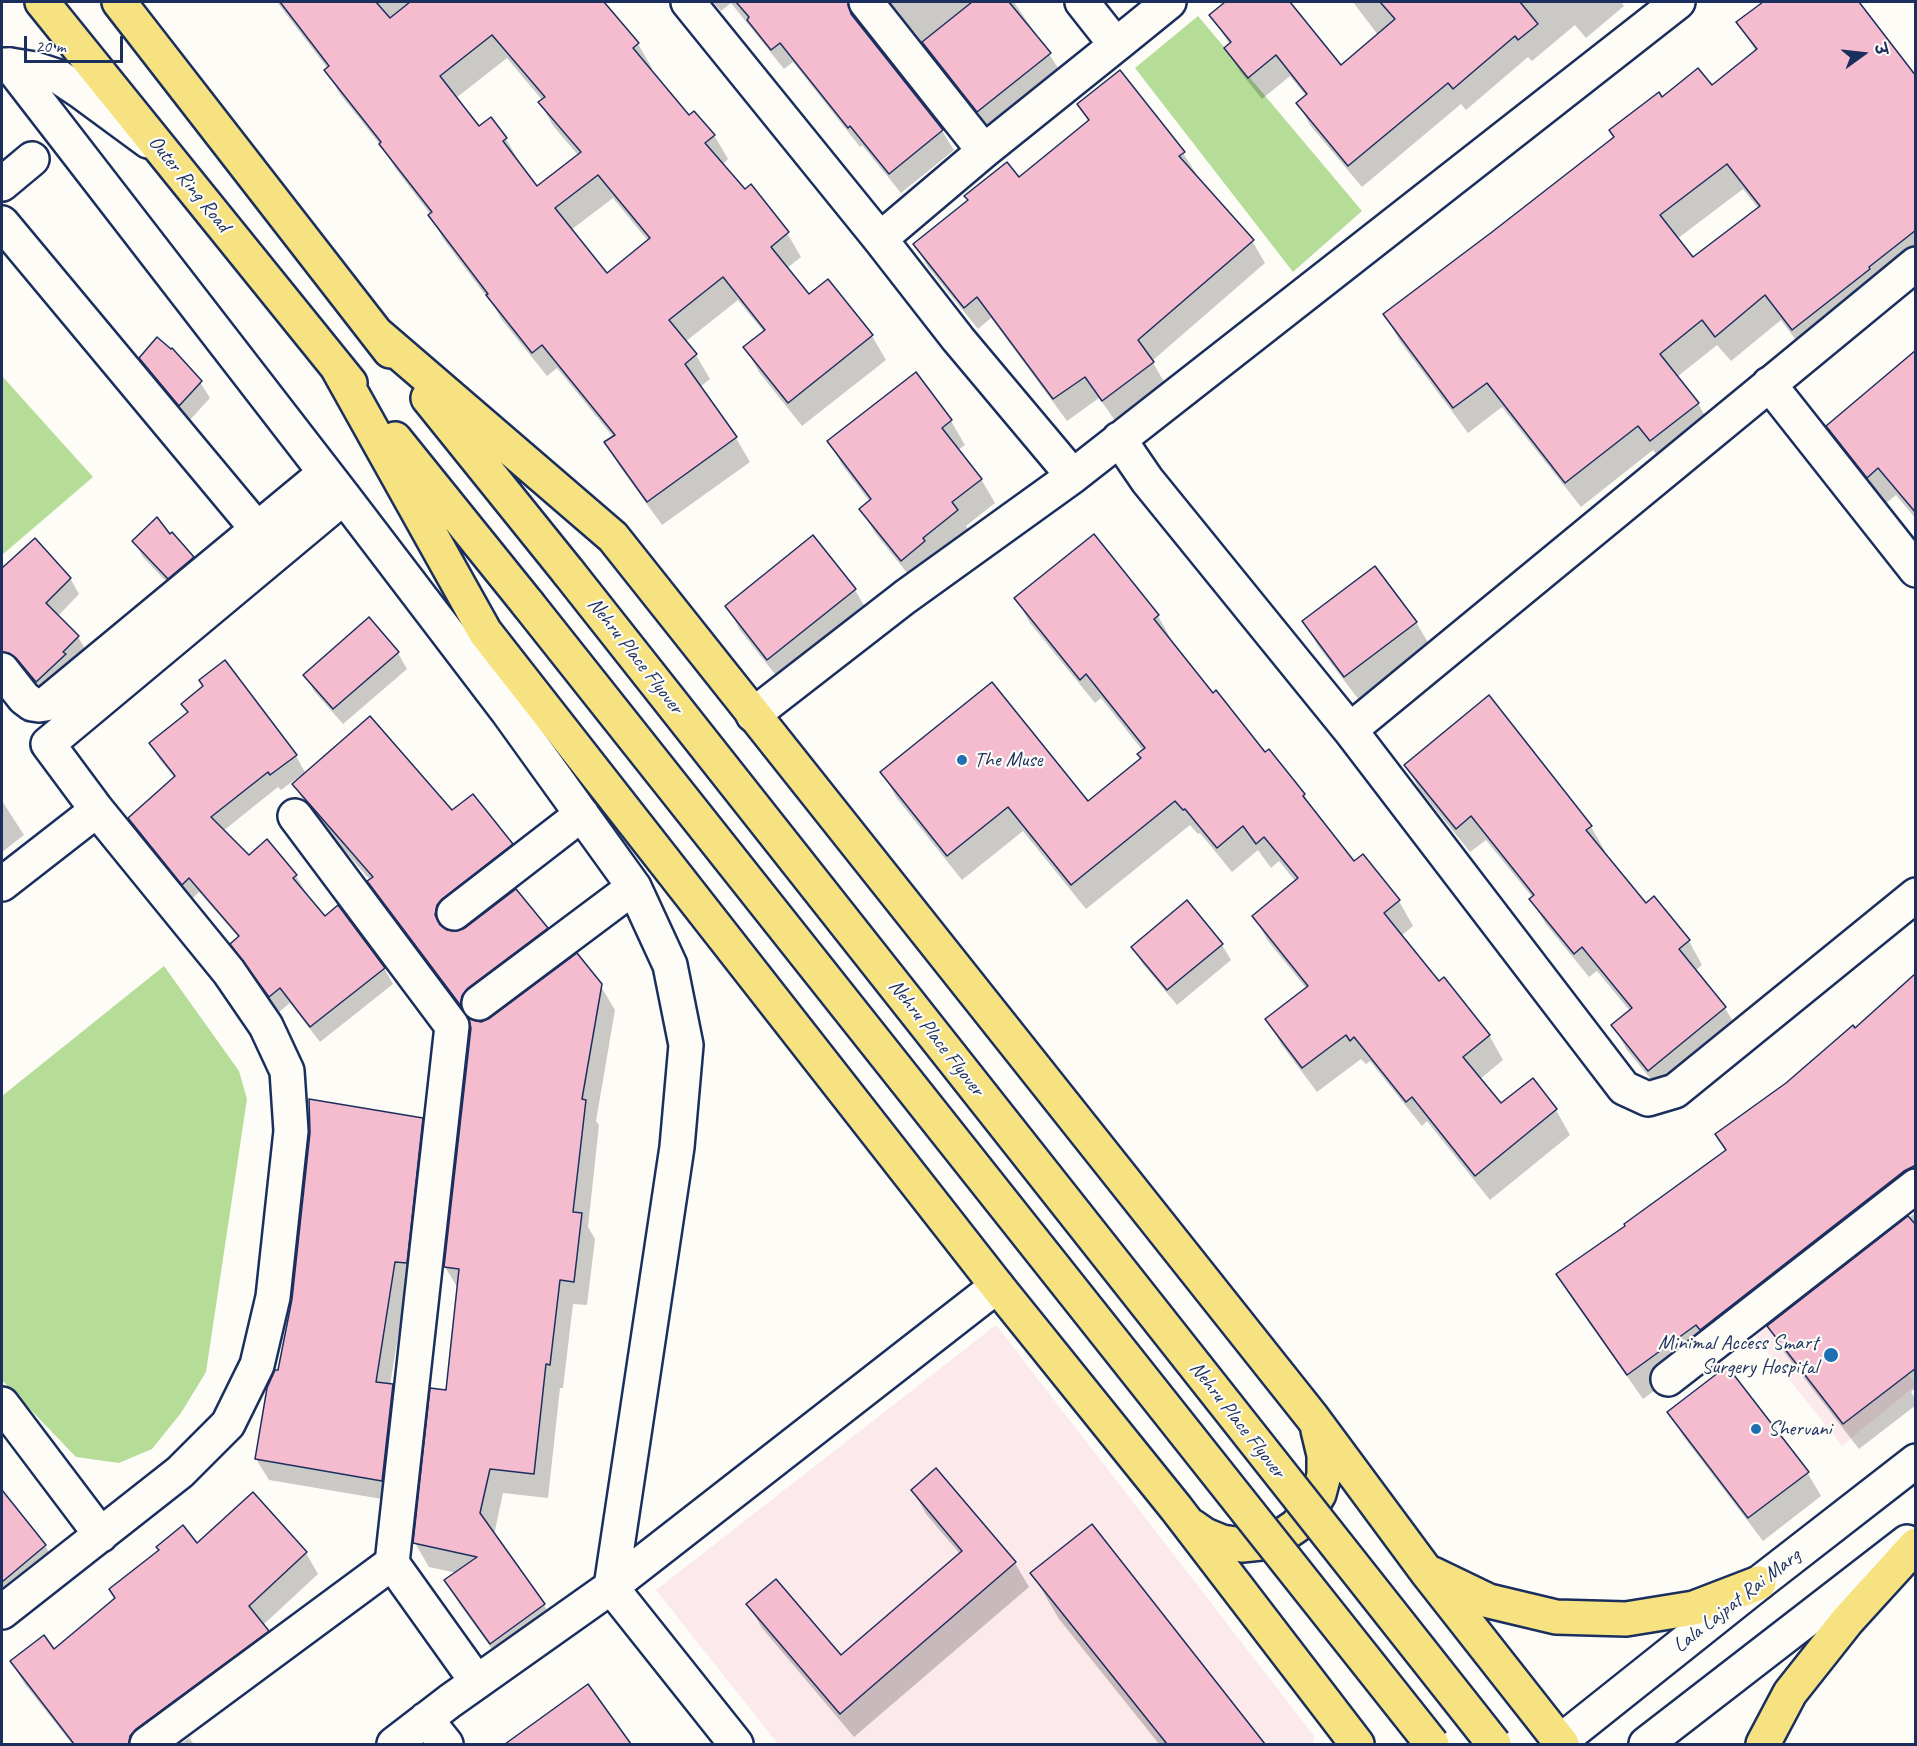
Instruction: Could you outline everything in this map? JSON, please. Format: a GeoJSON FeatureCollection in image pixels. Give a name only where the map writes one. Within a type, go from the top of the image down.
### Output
{"type":"FeatureCollection","features":[{"type":"Feature","properties":{"kind":"main road","name":"Outer Ring Road"},"geometry":{"type":"LineString","coordinates":[[42,2],[337,366]]}},
{"type":"Feature","properties":{"kind":"main road"},"geometry":{"type":"LineString","coordinates":[[119,2],[376,333],[614,537],[1312,1417],[1426,1571],[1560,1744]]}},
{"type":"Feature","properties":{"kind":"main road","name":"Nehru Place Flyover"},"geometry":{"type":"LineString","coordinates":[[376,333],[569,573],[1494,1744]]}},
{"type":"Feature","properties":{"kind":"main road"},"geometry":{"type":"LineString","coordinates":[[337,366],[1432,1744]]}},
{"type":"Feature","properties":{"kind":"main road"},"geometry":{"type":"LineString","coordinates":[[337,366],[485,632],[997,1286],[1188,1523],[1205,1535],[1222,1542],[1242,1545],[1261,1543],[1280,1537],[1296,1526],[1309,1511],[1319,1494],[1324,1475],[1324,1455],[1320,1436],[1312,1417]]}},
{"type":"Feature","properties":{"kind":"main road"},"geometry":{"type":"LineString","coordinates":[[1176,1508],[1351,1741]]}},
{"type":"Feature","properties":{"kind":"main road"},"geometry":{"type":"LineString","coordinates":[[1763,1744],[1790,1692],[1847,1621],[1916,1545]]}},
{"type":"Feature","properties":{"kind":"main road"},"geometry":{"type":"LineString","coordinates":[[1426,1571],[1489,1601],[1556,1617],[1626,1619],[1694,1608],[1759,1583]]}},
{"type":"Feature","properties":{"kind":"street"},"geometry":{"type":"LineString","coordinates":[[688,2],[958,339],[1073,476]]}},
{"type":"Feature","properties":{"kind":"street"},"geometry":{"type":"LineString","coordinates":[[866,2],[984,151]]}},
{"type":"Feature","properties":{"kind":"street"},"geometry":{"type":"LineString","coordinates":[[1082,2],[1116,45]]}},
{"type":"Feature","properties":{"kind":"street"},"geometry":{"type":"LineString","coordinates":[[880,239],[984,151],[1169,2]]}},
{"type":"Feature","properties":{"kind":"street"},"geometry":{"type":"LineString","coordinates":[[753,715],[905,597],[1073,476],[1678,2]]}},
{"type":"Feature","properties":{"kind":"street"},"geometry":{"type":"LineString","coordinates":[[6,65],[35,69],[59,77],[166,155]]}},
{"type":"Feature","properties":{"kind":"street"},"geometry":{"type":"LineString","coordinates":[[6,65],[335,485],[508,712],[634,887],[670,965],[686,1045],[676,1147],[611,1587],[736,1744]]}},
{"type":"Feature","properties":{"kind":"street"},"geometry":{"type":"LineString","coordinates":[[2,184],[32,159]]}},
{"type":"Feature","properties":{"kind":"street"},"geometry":{"type":"LineString","coordinates":[[2,223],[258,530]]}},
{"type":"Feature","properties":{"kind":"street"},"geometry":{"type":"LineString","coordinates":[[1350,730],[1916,264]]}},
{"type":"Feature","properties":{"kind":"street"},"geometry":{"type":"LineString","coordinates":[[1769,384],[1916,570]]}},
{"type":"Feature","properties":{"kind":"street"},"geometry":{"type":"LineString","coordinates":[[1119,440],[1147,480],[1350,730],[1624,1088],[1648,1099],[1675,1091],[1916,895]]}},
{"type":"Feature","properties":{"kind":"street"},"geometry":{"type":"LineString","coordinates":[[2,670],[24,698],[32,704],[46,704],[258,530],[335,485]]}},
{"type":"Feature","properties":{"kind":"street"},"geometry":{"type":"LineString","coordinates":[[2,1612],[180,1472],[228,1424],[257,1365],[273,1297],[291,1131],[287,1071],[266,1026],[229,972],[97,810],[48,744],[335,485]]}},
{"type":"Feature","properties":{"kind":"street"},"geometry":{"type":"LineString","coordinates":[[2,884],[97,810]]}},
{"type":"Feature","properties":{"kind":"street"},"geometry":{"type":"LineString","coordinates":[[454,913],[582,814]]}},
{"type":"Feature","properties":{"kind":"street"},"geometry":{"type":"LineString","coordinates":[[295,816],[452,1026],[392,1563],[477,1682]]}},
{"type":"Feature","properties":{"kind":"street"},"geometry":{"type":"LineString","coordinates":[[479,1003],[634,887]]}},
{"type":"Feature","properties":{"kind":"street"},"geometry":{"type":"LineString","coordinates":[[1668,1379],[1916,1186]]}},
{"type":"Feature","properties":{"kind":"street"},"geometry":{"type":"LineString","coordinates":[[394,1744],[611,1587],[997,1286]]}},
{"type":"Feature","properties":{"kind":"street"},"geometry":{"type":"LineString","coordinates":[[2,1404],[101,1534]]}},
{"type":"Feature","properties":{"kind":"street","name":"Lala Lajpat Rai Marg"},"geometry":{"type":"LineString","coordinates":[[1560,1744],[1759,1583],[1916,1461]]}},
{"type":"Feature","properties":{"kind":"street"},"geometry":{"type":"LineString","coordinates":[[1646,1744],[1916,1535]]}},
{"type":"Feature","properties":{"kind":"street"},"geometry":{"type":"LineString","coordinates":[[147,1744],[392,1563]]}},
{"type":"Feature","properties":{"kind":"street"},"geometry":{"type":"LineString","coordinates":[[426,1719],[446,1744]]}},
{"type":"Feature","properties":{"kind":"shaded area","name":"Minimal Access Smart Surgery Hospital"},"geometry":{"type":"Polygon","coordinates":[[[1821,1266],[1915,1383],[1915,1386],[1842,1446],[1747,1326],[1821,1266]]]}},
{"type":"Feature","properties":{"kind":"shaded area"},"geometry":{"type":"Polygon","coordinates":[[[996,1325],[1314,1736],[1314,1744],[778,1744],[656,1590],[996,1325]]]}},
{"type":"Feature","properties":{"kind":"green space"},"geometry":{"type":"Polygon","coordinates":[[[1198,16],[1362,211],[1293,272],[1135,68],[1198,16]]]}},
{"type":"Feature","properties":{"kind":"green space"},"geometry":{"type":"Polygon","coordinates":[[[2,376],[93,477],[2,555],[2,376]]]}},
{"type":"Feature","properties":{"kind":"green space"},"geometry":{"type":"Polygon","coordinates":[[[164,966],[239,1071],[247,1099],[206,1372],[181,1413],[152,1449],[119,1463],[76,1457],[2,1380],[2,1096],[164,966]]]}},
{"type":"Feature","properties":{"kind":"building"},"geometry":{"type":"Polygon","coordinates":[[[280,2],[376,2],[390,18],[410,2],[604,2],[639,43],[633,48],[689,115],[694,111],[715,135],[705,143],[745,189],[751,184],[789,232],[771,247],[809,294],[828,279],[873,335],[788,403],[743,347],[765,330],[723,277],[669,320],[697,354],[685,364],[737,437],[647,502],[604,442],[615,435],[542,345],[532,353],[486,295],[488,294],[428,215],[432,212],[324,70],[329,66],[280,2]],[[492,35],[440,76],[479,126],[491,117],[507,138],[503,141],[537,186],[581,152],[538,102],[545,97],[492,35]],[[598,175],[555,208],[607,273],[650,238],[598,175]]]}},
{"type":"Feature","properties":{"kind":"building"},"geometry":{"type":"Polygon","coordinates":[[[736,2],[848,2],[851,14],[943,130],[889,174],[850,126],[848,128],[780,43],[771,50],[736,2]]]}},
{"type":"Feature","properties":{"kind":"building"},"geometry":{"type":"Polygon","coordinates":[[[972,2],[1009,2],[1051,53],[977,112],[922,42],[972,2]]]}},
{"type":"Feature","properties":{"kind":"building"},"geometry":{"type":"Polygon","coordinates":[[[1225,2],[1290,2],[1341,65],[1395,19],[1380,2],[1520,2],[1538,24],[1518,40],[1515,36],[1453,89],[1448,83],[1348,166],[1296,103],[1307,94],[1276,55],[1248,78],[1224,48],[1231,42],[1209,15],[1225,2]]]}},
{"type":"Feature","properties":{"kind":"building"},"geometry":{"type":"Polygon","coordinates":[[[1763,2],[1859,2],[1916,76],[1916,230],[1792,330],[1765,295],[1715,337],[1702,320],[1660,354],[1699,403],[1650,441],[1638,426],[1565,483],[1487,383],[1453,408],[1383,314],[1614,137],[1609,130],[1659,92],[1662,97],[1698,68],[1712,85],[1757,49],[1736,22],[1763,2]],[[1727,164],[1660,215],[1693,257],[1760,206],[1727,164]]]}},
{"type":"Feature","properties":{"kind":"building"},"geometry":{"type":"Polygon","coordinates":[[[1120,70],[1185,152],[1179,156],[1254,240],[1138,340],[1154,362],[1102,401],[1085,377],[1053,399],[977,297],[964,308],[913,244],[968,200],[964,196],[1007,162],[1019,177],[1089,120],[1077,104],[1120,70]]]}},
{"type":"Feature","properties":{"kind":"building"},"geometry":{"type":"Polygon","coordinates":[[[157,337],[172,348],[202,381],[179,406],[139,358],[157,337]]]}},
{"type":"Feature","properties":{"kind":"building"},"geometry":{"type":"Polygon","coordinates":[[[1916,350],[1916,513],[1878,468],[1867,478],[1826,426],[1916,350]]]}},
{"type":"Feature","properties":{"kind":"building"},"geometry":{"type":"Polygon","coordinates":[[[916,372],[952,420],[942,428],[982,479],[952,502],[958,510],[923,538],[925,541],[901,561],[859,509],[871,499],[827,441],[916,372]]]}},
{"type":"Feature","properties":{"kind":"building"},"geometry":{"type":"Polygon","coordinates":[[[157,517],[170,534],[172,532],[194,557],[168,579],[132,541],[157,517]]]}},
{"type":"Feature","properties":{"kind":"building"},"geometry":{"type":"Polygon","coordinates":[[[1094,534],[1159,615],[1154,619],[1213,693],[1216,690],[1265,752],[1269,749],[1354,861],[1363,854],[1400,900],[1384,913],[1439,981],[1444,977],[1490,1035],[1463,1057],[1501,1103],[1533,1078],[1557,1109],[1475,1176],[1412,1097],[1406,1102],[1354,1037],[1350,1041],[1346,1035],[1302,1068],[1265,1019],[1308,986],[1252,916],[1298,878],[1264,837],[1256,844],[1243,826],[1217,848],[1185,809],[1183,810],[1175,801],[1071,885],[1008,807],[947,856],[880,772],[992,682],[1088,801],[1141,758],[1137,754],[1145,748],[1086,674],[1080,680],[1014,598],[1094,534]]]}},
{"type":"Feature","properties":{"kind":"building"},"geometry":{"type":"Polygon","coordinates":[[[813,535],[856,589],[767,660],[725,606],[813,535]]]}},
{"type":"Feature","properties":{"kind":"building"},"geometry":{"type":"Polygon","coordinates":[[[35,538],[71,578],[46,603],[79,636],[63,652],[66,654],[36,682],[16,658],[9,653],[2,652],[2,568],[35,538]]]}},
{"type":"Feature","properties":{"kind":"building"},"geometry":{"type":"Polygon","coordinates":[[[1375,566],[1417,622],[1344,677],[1302,621],[1375,566]]]}},
{"type":"Feature","properties":{"kind":"building"},"geometry":{"type":"Polygon","coordinates":[[[369,617],[399,652],[333,709],[303,675],[369,617]]]}},
{"type":"Feature","properties":{"kind":"building"},"geometry":{"type":"Polygon","coordinates":[[[225,660],[297,755],[270,775],[268,772],[211,817],[249,855],[267,839],[297,875],[293,878],[325,916],[338,905],[385,968],[310,1027],[280,988],[269,997],[230,944],[239,936],[189,878],[182,885],[128,818],[175,776],[149,743],[188,712],[181,704],[203,686],[199,680],[225,660]]]}},
{"type":"Feature","properties":{"kind":"building"},"geometry":{"type":"Polygon","coordinates":[[[1489,695],[1592,826],[1586,830],[1646,903],[1654,896],[1690,940],[1679,949],[1726,1007],[1648,1071],[1611,1025],[1632,1008],[1582,947],[1574,954],[1529,899],[1534,895],[1471,816],[1456,829],[1404,765],[1489,695]]]}},
{"type":"Feature","properties":{"kind":"building"},"geometry":{"type":"Polygon","coordinates":[[[370,716],[452,810],[473,794],[513,844],[442,899],[437,905],[435,915],[440,925],[447,930],[457,931],[465,928],[516,889],[548,928],[468,988],[462,996],[461,1006],[367,881],[373,877],[292,784],[370,716]]]}},
{"type":"Feature","properties":{"kind":"building"},"geometry":{"type":"Polygon","coordinates":[[[1187,900],[1223,944],[1167,990],[1131,947],[1187,900]]]}},
{"type":"Feature","properties":{"kind":"building"},"geometry":{"type":"Polygon","coordinates":[[[577,953],[602,984],[582,1099],[586,1100],[573,1212],[582,1213],[574,1282],[560,1280],[550,1365],[546,1364],[534,1474],[490,1469],[480,1513],[545,1604],[490,1644],[444,1580],[477,1557],[413,1543],[430,1388],[446,1390],[459,1269],[444,1267],[471,1028],[468,1017],[481,1022],[490,1018],[577,953]]]}},
{"type":"Feature","properties":{"kind":"building"},"geometry":{"type":"Polygon","coordinates":[[[1916,973],[1916,1165],[1904,1171],[1700,1330],[1696,1325],[1627,1375],[1556,1274],[1625,1226],[1624,1224],[1726,1150],[1715,1134],[1786,1083],[1853,1025],[1855,1028],[1916,973]]]}},
{"type":"Feature","properties":{"kind":"building"},"geometry":{"type":"Polygon","coordinates":[[[309,1099],[423,1118],[407,1263],[395,1262],[376,1382],[393,1384],[382,1481],[255,1459],[267,1388],[275,1370],[278,1370],[292,1299],[310,1133],[309,1099]]]}},
{"type":"Feature","properties":{"kind":"building"},"geometry":{"type":"Polygon","coordinates":[[[1908,1216],[1916,1225],[1916,1368],[1843,1424],[1767,1326],[1908,1216]]]}},
{"type":"Feature","properties":{"kind":"building"},"geometry":{"type":"Polygon","coordinates":[[[1727,1366],[1809,1472],[1748,1518],[1667,1412],[1727,1366]]]}},
{"type":"Feature","properties":{"kind":"building"},"geometry":{"type":"Polygon","coordinates":[[[936,1468],[1016,1562],[840,1714],[746,1604],[776,1579],[841,1655],[962,1551],[911,1490],[936,1468]]]}},
{"type":"Feature","properties":{"kind":"building"},"geometry":{"type":"Polygon","coordinates":[[[2,1490],[46,1545],[2,1582],[2,1490]]]}},
{"type":"Feature","properties":{"kind":"building"},"geometry":{"type":"Polygon","coordinates":[[[253,1492],[307,1552],[249,1606],[269,1631],[136,1729],[130,1736],[129,1744],[74,1744],[10,1661],[44,1635],[54,1649],[115,1598],[109,1589],[159,1550],[156,1547],[183,1525],[197,1543],[253,1492]]]}},
{"type":"Feature","properties":{"kind":"building"},"geometry":{"type":"Polygon","coordinates":[[[1092,1524],[1265,1744],[1167,1744],[1030,1573],[1092,1524]]]}},
{"type":"Feature","properties":{"kind":"building"},"geometry":{"type":"Polygon","coordinates":[[[588,1684],[631,1744],[505,1744],[588,1684]]]}},
{"type":"Feature","properties":{"kind":"place","name":"The Muse"},"geometry":{"type":"Point","coordinates":[962,760]}},
{"type":"Feature","properties":{"kind":"place","name":"Minimal Access Smart Surgery Hospital"},"geometry":{"type":"Point","coordinates":[1831,1355]}},
{"type":"Feature","properties":{"kind":"place","name":"Shervani"},"geometry":{"type":"Point","coordinates":[1756,1429]}}]}
